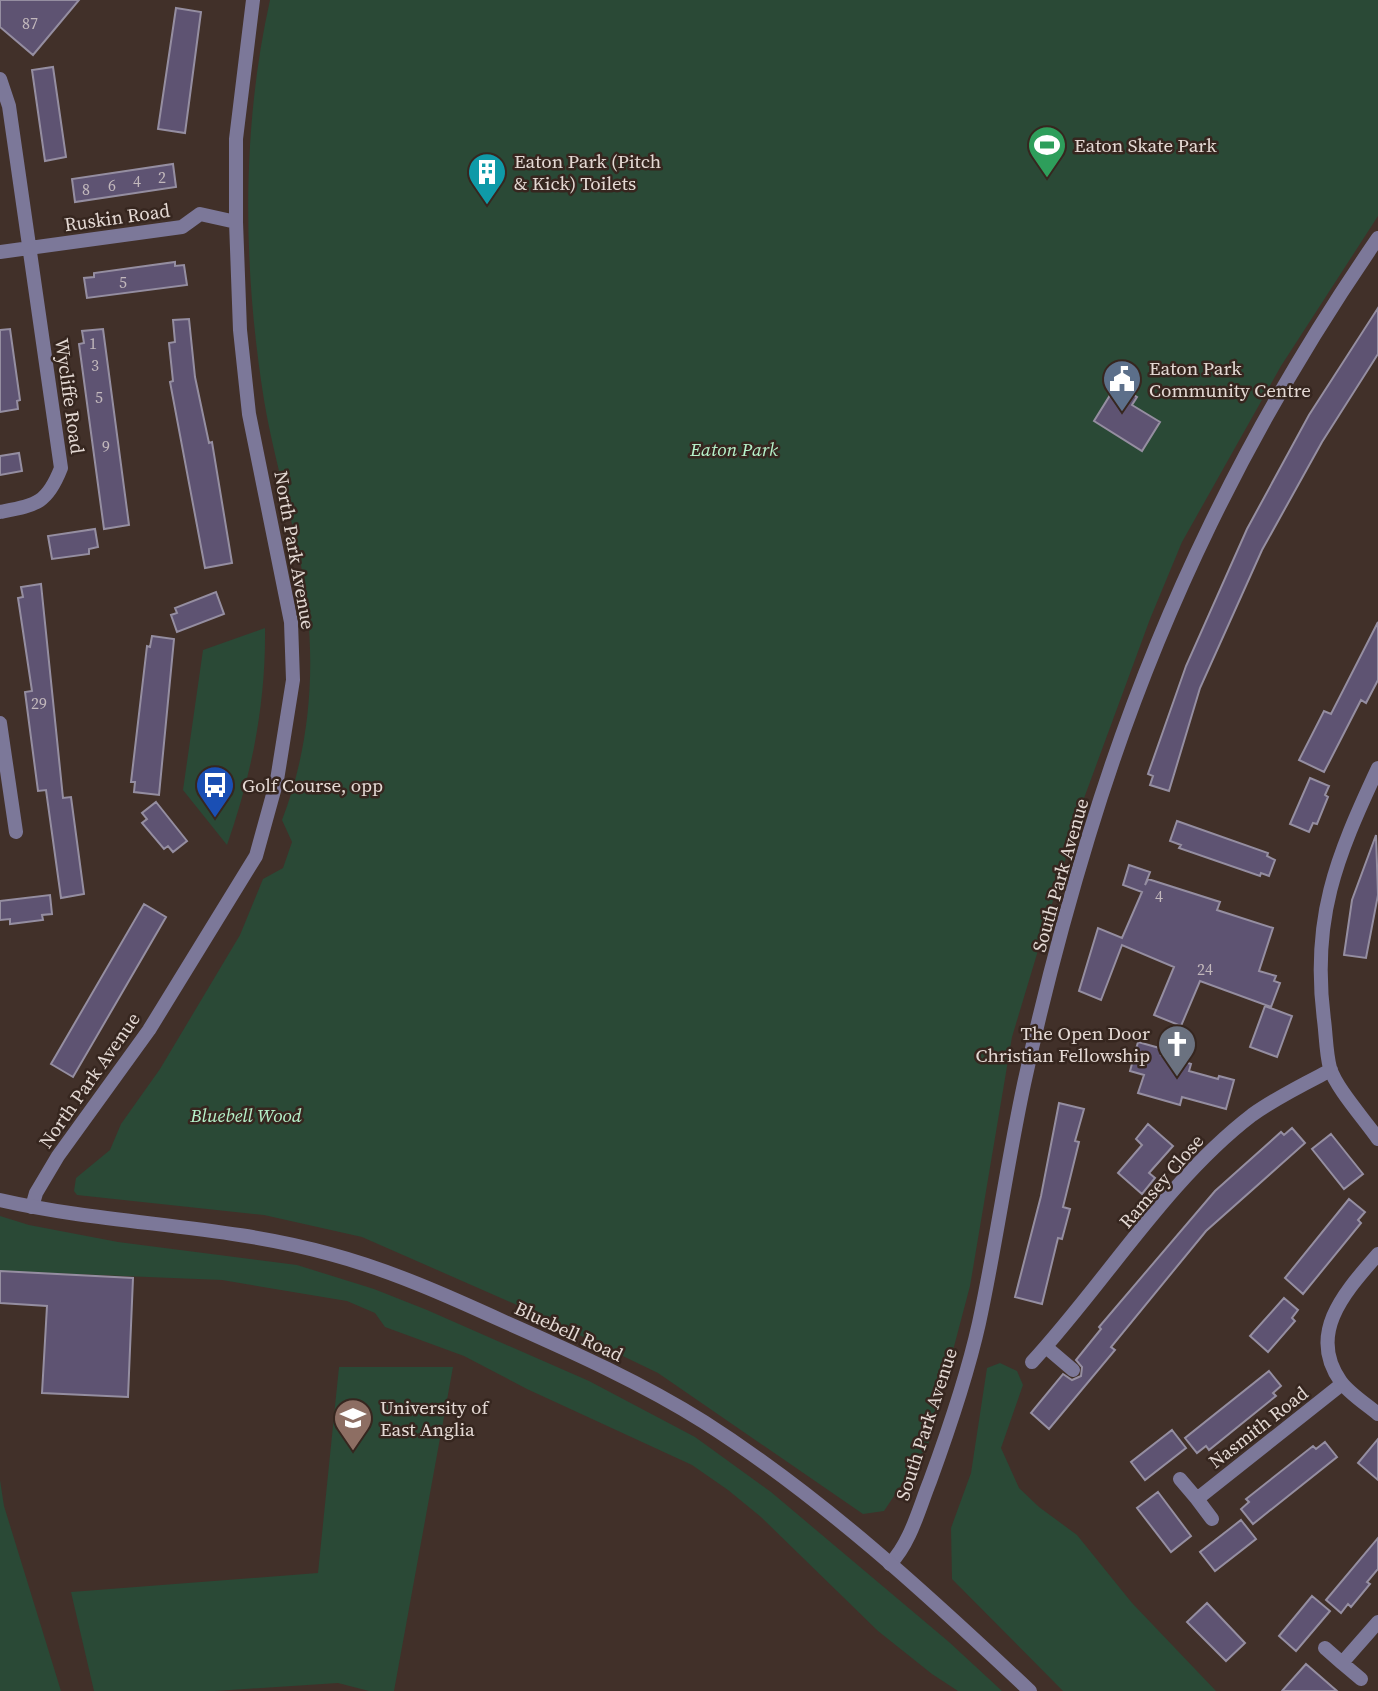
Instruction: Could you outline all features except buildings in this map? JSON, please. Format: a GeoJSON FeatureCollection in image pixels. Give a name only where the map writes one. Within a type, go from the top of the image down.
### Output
{"type":"FeatureCollection","features":[{"type":"Feature","properties":{"kind":"street","name":"North Park Avenue"},"geometry":{"type":"LineString","coordinates":[[32,1207],[36,1193],[58,1156],[149,1030],[256,856],[277,780],[293,680],[291,622],[249,414],[240,330],[236,222],[236,139],[253,0]]}},
{"type":"Feature","properties":{"kind":"street","name":"Wycliffe Road"},"geometry":{"type":"LineString","coordinates":[[0,79],[9,106],[61,468],[53,490],[37,503],[0,512]]}},
{"type":"Feature","properties":{"kind":"street","name":"Ruskin Road"},"geometry":{"type":"LineString","coordinates":[[0,252],[182,227],[201,214],[236,222]]}},
{"type":"Feature","properties":{"kind":"street","name":"South Park Avenue"},"geometry":{"type":"LineString","coordinates":[[890,1564],[902,1549],[920,1507],[949,1428],[970,1356],[1041,1012],[1089,835],[1133,704],[1165,619],[1210,519],[1274,400],[1378,238]]}},
{"type":"Feature","properties":{"kind":"street"},"geometry":{"type":"LineString","coordinates":[[0,723],[16,832]]}},
{"type":"Feature","properties":{"kind":"street"},"geometry":{"type":"LineString","coordinates":[[1378,768],[1340,852],[1322,919],[1318,976],[1331,1070],[1378,1139]]}},
{"type":"Feature","properties":{"kind":"street","name":"Ramsey Close"},"geometry":{"type":"LineString","coordinates":[[1032,1362],[1156,1214],[1227,1137],[1279,1097],[1331,1070]]}},
{"type":"Feature","properties":{"kind":"street","name":"Bluebell Road"},"geometry":{"type":"LineString","coordinates":[[0,1200],[32,1207],[270,1241],[330,1254],[458,1301],[622,1377],[705,1423],[806,1496],[890,1564],[1030,1691]]}},
{"type":"Feature","properties":{"kind":"street"},"geometry":{"type":"LineString","coordinates":[[1378,1254],[1338,1302],[1328,1326],[1326,1347],[1342,1384],[1378,1414]]}},
{"type":"Feature","properties":{"kind":"street"},"geometry":{"type":"LineString","coordinates":[[1046,1347],[1073,1370]]}},
{"type":"Feature","properties":{"kind":"street","name":"Nasmith Road"},"geometry":{"type":"LineString","coordinates":[[1197,1499],[1342,1384]]}},
{"type":"Feature","properties":{"kind":"street"},"geometry":{"type":"LineString","coordinates":[[1180,1479],[1213,1518]]}},
{"type":"Feature","properties":{"kind":"street"},"geometry":{"type":"LineString","coordinates":[[1342,1663],[1378,1622]]}},
{"type":"Feature","properties":{"kind":"street"},"geometry":{"type":"LineString","coordinates":[[1325,1648],[1361,1679]]}},
{"type":"Feature","properties":{"kind":"green space","name":"Eaton Park"},"geometry":{"type":"Polygon","coordinates":[[[270,0],[1378,0],[1378,216],[1281,366],[1182,542],[1150,619],[1083,801],[1012,1037],[970,1286],[928,1445],[884,1511],[863,1514],[658,1373],[517,1305],[362,1237],[264,1215],[77,1195],[74,1191],[76,1178],[110,1150],[121,1124],[160,1069],[240,935],[263,879],[283,868],[292,842],[282,820],[301,757],[306,724],[309,626],[300,560],[264,400],[249,250],[248,200],[254,99],[270,0]]]}},
{"type":"Feature","properties":{"kind":"green space"},"geometry":{"type":"Polygon","coordinates":[[[265,628],[263,684],[256,738],[244,792],[227,845],[183,790],[203,650],[265,628]]]}},
{"type":"Feature","properties":{"kind":"green space"},"geometry":{"type":"Polygon","coordinates":[[[0,1216],[29,1225],[118,1242],[297,1265],[374,1289],[427,1310],[589,1381],[695,1437],[771,1492],[949,1642],[1002,1691],[958,1691],[932,1674],[878,1631],[761,1517],[692,1465],[527,1389],[464,1356],[385,1327],[375,1313],[347,1301],[222,1280],[0,1271],[0,1216]]]}},
{"type":"Feature","properties":{"kind":"green space"},"geometry":{"type":"Polygon","coordinates":[[[1000,1363],[1017,1371],[1023,1385],[1001,1448],[1019,1488],[1039,1507],[1077,1535],[1132,1603],[1216,1691],[1063,1691],[952,1579],[951,1528],[971,1473],[987,1368],[1000,1363]]]}},
{"type":"Feature","properties":{"kind":"green space"},"geometry":{"type":"Polygon","coordinates":[[[339,1367],[453,1367],[394,1691],[369,1691],[338,1683],[215,1691],[94,1691],[71,1592],[318,1573],[339,1367]]]}},
{"type":"Feature","properties":{"kind":"green space"},"geometry":{"type":"Polygon","coordinates":[[[0,1480],[4,1506],[61,1691],[0,1691],[0,1480]]]}},
{"type":"Feature","properties":{"kind":"place","name":"Eaton Skate Park"},"geometry":{"type":"Point","coordinates":[1047,179]}},
{"type":"Feature","properties":{"kind":"place","name":"Eaton Park (Pitch & Kick) Toilets"},"geometry":{"type":"Point","coordinates":[487,206]}},
{"type":"Feature","properties":{"kind":"place","name":"Eaton Park Community Centre"},"geometry":{"type":"Point","coordinates":[1122,413]}},
{"type":"Feature","properties":{"kind":"place","name":"Golf Course, opp"},"geometry":{"type":"Point","coordinates":[215,819]}},
{"type":"Feature","properties":{"kind":"place","name":"The Open Door Christian Fellowship"},"geometry":{"type":"Point","coordinates":[1177,1078]}},
{"type":"Feature","properties":{"kind":"place","name":"University of East Anglia"},"geometry":{"type":"Point","coordinates":[353,1452]}},
{"type":"Feature","properties":{"kind":"park label","name":"Bluebell Wood"},"geometry":{"type":"Point","coordinates":[246,1115]}}]}
